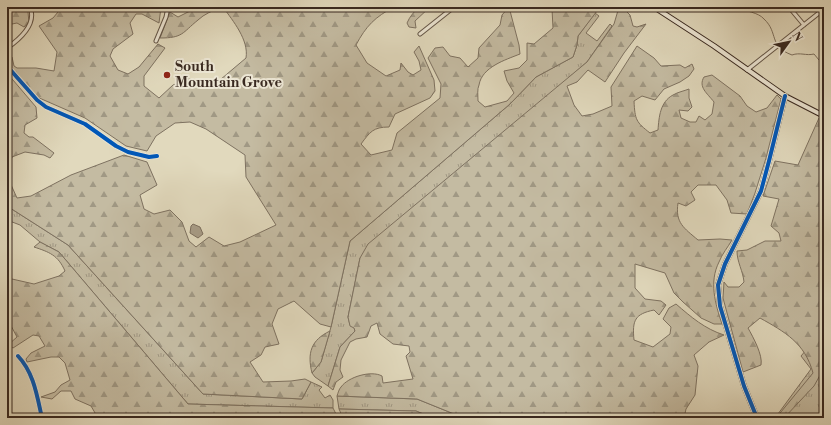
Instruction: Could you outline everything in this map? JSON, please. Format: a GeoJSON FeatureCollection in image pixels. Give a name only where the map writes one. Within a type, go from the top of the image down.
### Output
{"type":"FeatureCollection","features":[{"type":"Feature","properties":{"kind":"street"},"geometry":{"type":"LineString","coordinates":[[7,48],[30,26],[32,15],[30,7]]}},
{"type":"Feature","properties":{"kind":"street"},"geometry":{"type":"LineString","coordinates":[[156,41],[166,17],[168,7]]}},
{"type":"Feature","properties":{"kind":"street"},"geometry":{"type":"LineString","coordinates":[[420,34],[454,7]]}},
{"type":"Feature","properties":{"kind":"street"},"geometry":{"type":"LineString","coordinates":[[654,7],[714,46],[785,96],[824,116]]}},
{"type":"Feature","properties":{"kind":"street"},"geometry":{"type":"LineString","coordinates":[[788,7],[804,25]]}},
{"type":"Feature","properties":{"kind":"street"},"geometry":{"type":"LineString","coordinates":[[747,70],[824,9]]}},
{"type":"Feature","properties":{"kind":"street"},"geometry":{"type":"LineString","coordinates":[[7,66],[37,100],[46,107],[85,124],[116,146],[128,152],[149,157],[157,156]]}},
{"type":"Feature","properties":{"kind":"street"},"geometry":{"type":"LineString","coordinates":[[757,418],[744,386],[720,306],[718,285],[724,264],[761,191],[785,96]]}},
{"type":"Feature","properties":{"kind":"street"},"geometry":{"type":"LineString","coordinates":[[18,356],[33,380],[42,418]]}},
{"type":"Feature","properties":{"kind":"green space"},"geometry":{"type":"Polygon","coordinates":[[[10,7],[25,7],[28,12],[29,23],[24,27],[17,23],[7,25],[7,10],[10,7]]]}},
{"type":"Feature","properties":{"kind":"green space"},"geometry":{"type":"Polygon","coordinates":[[[55,7],[161,7],[159,23],[142,14],[136,14],[130,23],[133,34],[113,49],[110,56],[118,70],[128,74],[139,67],[158,44],[165,48],[144,76],[144,86],[159,98],[173,85],[189,79],[214,85],[246,58],[243,38],[223,7],[394,7],[381,14],[363,32],[356,45],[367,63],[386,76],[400,70],[401,63],[408,72],[413,75],[421,70],[419,61],[414,52],[419,46],[434,80],[435,91],[430,98],[395,114],[389,127],[375,129],[370,133],[361,144],[371,155],[392,150],[397,133],[440,98],[441,84],[428,58],[435,48],[443,47],[450,56],[460,58],[468,67],[478,58],[479,48],[500,25],[502,15],[509,7],[520,54],[495,65],[485,73],[481,79],[478,88],[478,101],[485,107],[507,101],[514,93],[507,81],[504,71],[519,68],[527,60],[527,43],[534,44],[553,28],[552,9],[550,7],[579,7],[581,11],[588,11],[593,7],[610,7],[597,11],[578,36],[573,57],[536,77],[510,104],[350,241],[331,327],[320,324],[294,301],[278,309],[272,324],[279,344],[265,347],[261,355],[250,362],[263,382],[305,379],[311,382],[302,399],[203,394],[68,245],[7,206],[7,176],[17,198],[31,196],[71,175],[124,155],[147,162],[157,185],[140,195],[144,209],[154,214],[170,210],[182,222],[189,241],[196,247],[209,237],[224,246],[240,242],[276,225],[246,177],[245,155],[206,129],[190,122],[175,123],[156,136],[147,151],[126,146],[85,118],[37,97],[7,62],[7,54],[12,57],[14,66],[17,68],[36,68],[54,71],[57,52],[39,26],[53,18],[58,12],[55,7]]]}},
{"type":"Feature","properties":{"kind":"green space"},"geometry":{"type":"Polygon","coordinates":[[[198,7],[220,7],[203,16],[182,34],[168,38],[160,38],[170,12],[178,17],[198,7]]]}},
{"type":"Feature","properties":{"kind":"green space"},"geometry":{"type":"Polygon","coordinates":[[[419,7],[430,7],[415,21],[416,28],[409,27],[407,23],[408,21],[419,7]]]}},
{"type":"Feature","properties":{"kind":"green space"},"geometry":{"type":"Polygon","coordinates":[[[619,7],[625,7],[625,10],[630,15],[633,26],[637,27],[646,24],[624,53],[605,82],[588,70],[577,82],[567,86],[574,105],[582,116],[593,114],[612,106],[611,87],[637,46],[654,58],[661,66],[680,65],[685,68],[692,64],[694,69],[689,76],[680,82],[664,89],[655,100],[642,96],[634,101],[637,120],[650,133],[658,130],[661,110],[665,102],[675,94],[689,89],[689,98],[692,107],[688,111],[679,110],[681,118],[690,122],[696,122],[699,116],[705,120],[712,114],[714,102],[703,87],[702,81],[704,77],[712,75],[740,96],[747,106],[756,112],[767,108],[777,95],[781,99],[766,158],[747,214],[731,213],[727,200],[716,185],[698,185],[691,192],[695,200],[686,206],[678,203],[677,210],[679,220],[698,240],[732,240],[720,259],[714,277],[715,300],[722,324],[714,324],[701,318],[683,302],[674,293],[665,273],[635,264],[635,288],[645,299],[661,301],[666,305],[659,315],[654,310],[639,316],[636,319],[634,323],[634,340],[653,347],[670,334],[671,327],[663,319],[669,308],[676,304],[704,326],[724,335],[709,342],[694,355],[698,366],[695,395],[686,409],[684,418],[464,418],[417,399],[337,396],[344,383],[366,374],[377,374],[382,376],[383,383],[413,379],[406,356],[410,352],[409,346],[393,344],[380,334],[377,323],[371,326],[367,337],[350,342],[341,360],[340,370],[343,377],[336,382],[333,390],[328,386],[340,347],[355,331],[354,328],[350,326],[348,317],[360,258],[368,244],[587,62],[614,24],[619,7]]]}},
{"type":"Feature","properties":{"kind":"green space"},"geometry":{"type":"Polygon","coordinates":[[[595,13],[599,16],[586,33],[597,41],[610,24],[612,26],[587,62],[360,258],[348,317],[350,325],[354,327],[355,331],[340,347],[328,386],[315,377],[312,373],[321,362],[331,327],[350,241],[510,104],[536,77],[573,57],[578,36],[595,13]]]}},
{"type":"Feature","properties":{"kind":"green space"},"geometry":{"type":"Polygon","coordinates":[[[7,73],[36,107],[37,118],[25,125],[24,133],[29,137],[33,137],[54,153],[50,158],[44,155],[25,152],[12,157],[7,174],[7,73]]]}},
{"type":"Feature","properties":{"kind":"green space"},"geometry":{"type":"Polygon","coordinates":[[[819,118],[824,120],[824,368],[814,386],[784,418],[776,418],[813,373],[805,354],[799,346],[778,328],[760,318],[748,328],[761,356],[761,365],[743,372],[723,298],[724,282],[728,287],[739,287],[744,282],[737,251],[747,250],[765,241],[781,241],[779,233],[771,226],[779,199],[763,196],[775,161],[798,165],[819,118]]]}},
{"type":"Feature","properties":{"kind":"green space"},"geometry":{"type":"Polygon","coordinates":[[[7,206],[68,245],[203,394],[302,399],[311,382],[322,387],[319,390],[325,398],[330,395],[333,400],[333,408],[188,404],[59,252],[40,242],[20,225],[7,220],[7,206]]]}},
{"type":"Feature","properties":{"kind":"green space"},"geometry":{"type":"Polygon","coordinates":[[[40,242],[59,252],[188,404],[333,408],[338,418],[98,418],[91,406],[75,399],[71,391],[61,391],[52,399],[41,397],[55,392],[61,385],[70,380],[65,363],[59,357],[51,357],[27,362],[26,359],[31,353],[45,346],[39,336],[33,335],[13,348],[8,345],[17,337],[9,322],[7,323],[7,282],[12,279],[34,284],[59,276],[65,271],[56,258],[34,247],[40,242]]]}},
{"type":"Feature","properties":{"kind":"green space"},"geometry":{"type":"Polygon","coordinates":[[[824,329],[824,418],[775,418],[811,369],[801,356],[824,329]]]}},
{"type":"Feature","properties":{"kind":"green space"},"geometry":{"type":"Polygon","coordinates":[[[330,331],[321,362],[312,373],[310,353],[312,348],[318,339],[330,331]]]}},
{"type":"Feature","properties":{"kind":"green space"},"geometry":{"type":"Polygon","coordinates":[[[337,396],[417,399],[464,418],[433,418],[416,411],[339,409],[337,396]]]}},
{"type":"Feature","properties":{"kind":"green space"},"geometry":{"type":"Polygon","coordinates":[[[339,409],[416,411],[433,418],[343,418],[339,409]]]}},
{"type":"Feature","properties":{"kind":"shaded area"},"geometry":{"type":"Polygon","coordinates":[[[193,224],[200,227],[203,234],[198,238],[190,233],[191,226],[193,224]]]}},
{"type":"Feature","properties":{"kind":"waterway"},"geometry":{"type":"LineString","coordinates":[[738,7],[759,15],[764,19],[769,24],[780,48],[792,55],[814,54],[819,60],[824,61]]}},
{"type":"Feature","properties":{"kind":"cycle path"},"geometry":{"type":"LineString","coordinates":[[7,66],[37,100],[46,107],[85,124],[116,146],[128,152],[149,157],[157,156]]}},
{"type":"Feature","properties":{"kind":"cycle path"},"geometry":{"type":"LineString","coordinates":[[757,418],[744,386],[720,306],[718,285],[725,264],[761,191],[785,96]]}},
{"type":"Feature","properties":{"kind":"cycle path"},"geometry":{"type":"LineString","coordinates":[[18,356],[31,377],[42,418]]}},
{"type":"Feature","properties":{"kind":"place","name":"South Mountain Grove"},"geometry":{"type":"Point","coordinates":[167,75]}}]}
